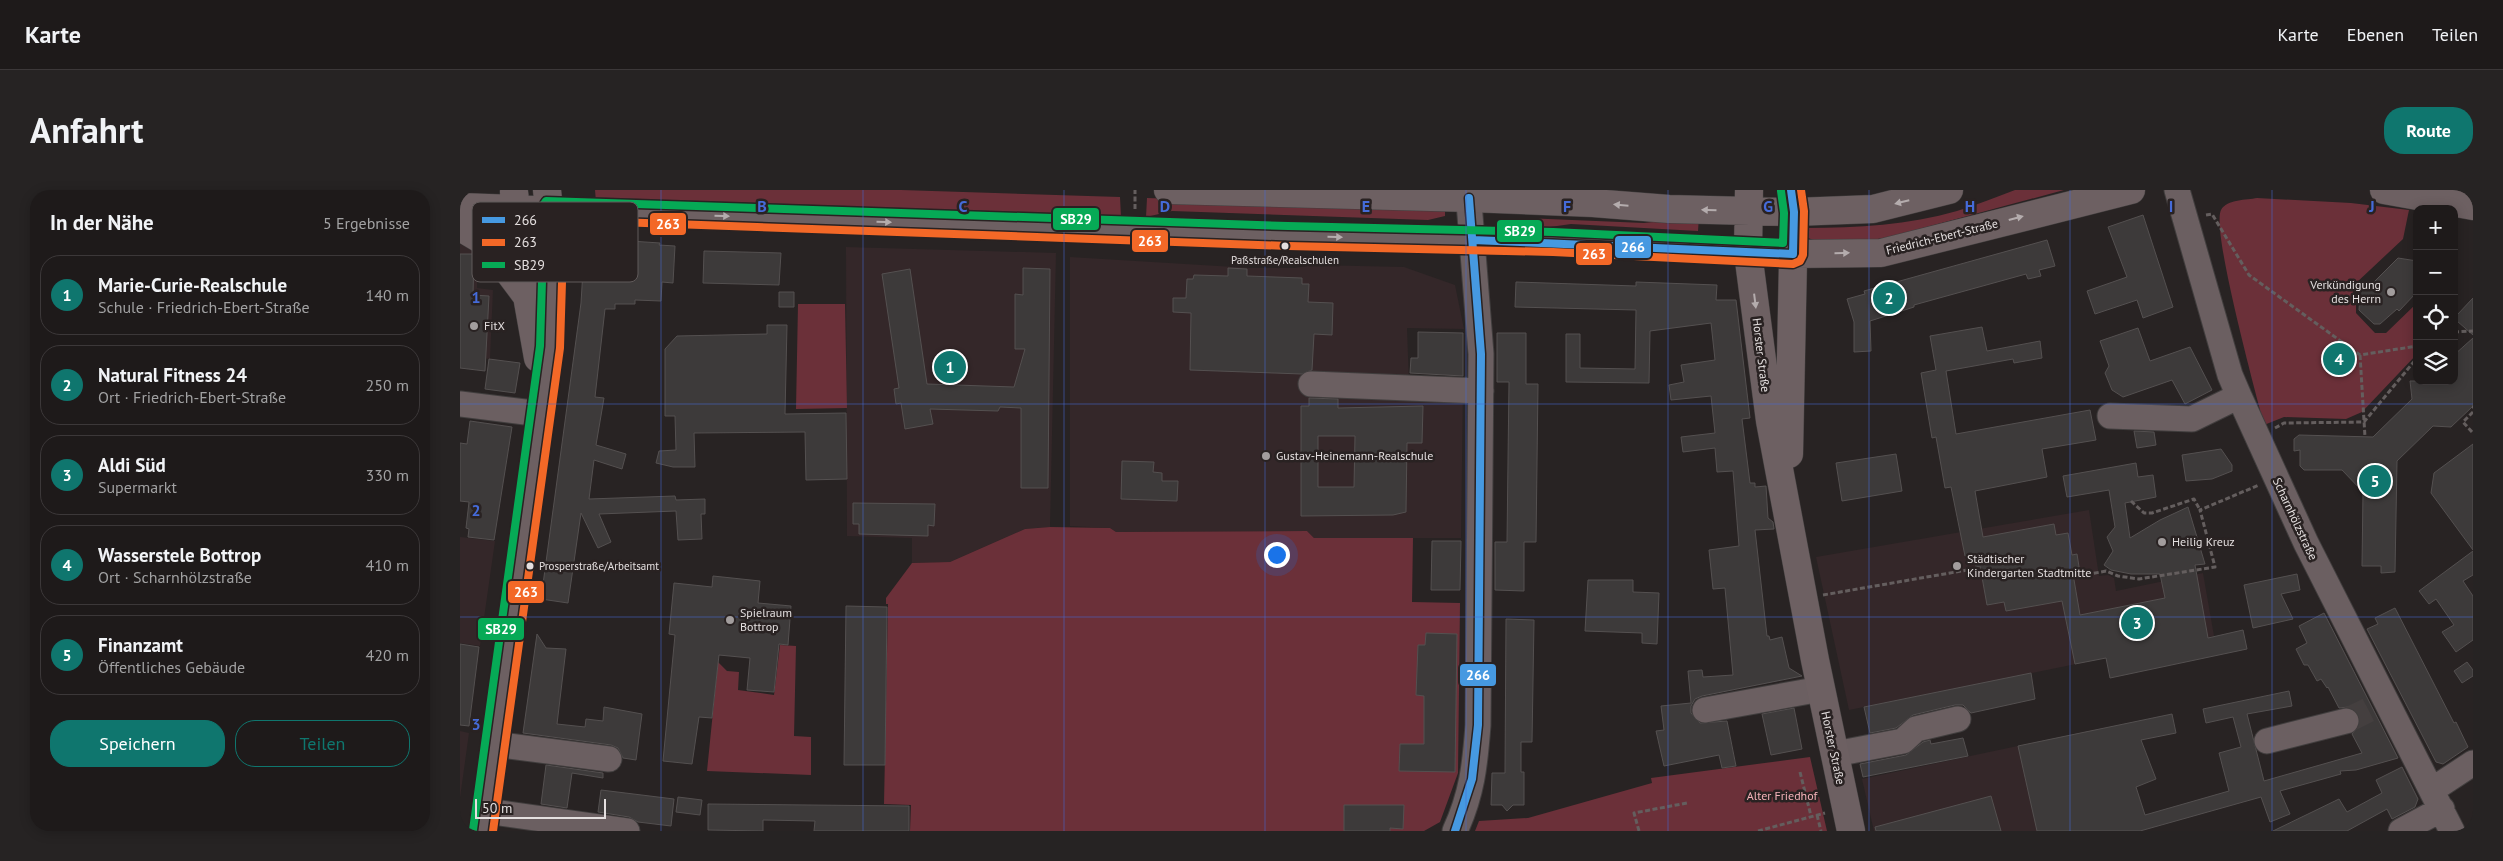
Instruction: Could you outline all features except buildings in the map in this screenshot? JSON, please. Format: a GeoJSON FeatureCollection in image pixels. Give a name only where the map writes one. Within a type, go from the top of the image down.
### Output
{"type":"FeatureCollection","features":[{"type":"Feature","properties":{"kind":"main road"},"geometry":{"type":"LineString","coordinates":[[1168,190],[1592,196],[1669,209],[1749,201],[1792,201],[1873,210],[1949,190]]}},
{"type":"Feature","properties":{"kind":"main road","name":"Friedrich-Ebert-Straße"},"geometry":{"type":"LineString","coordinates":[[638,204],[1288,236],[1472,240],[1793,254],[1881,252],[2131,190]]}},
{"type":"Feature","properties":{"kind":"main road"},"geometry":{"type":"LineString","coordinates":[[2384,190],[2465,204]]}},
{"type":"Feature","properties":{"kind":"main road","name":"Friedrich-Ebert-Straße"},"geometry":{"type":"LineString","coordinates":[[499,202],[549,200],[590,202]]}},
{"type":"Feature","properties":{"kind":"main road","name":"Horster Straße"},"geometry":{"type":"LineString","coordinates":[[1749,201],[1748,253],[1770,421],[1821,689],[1849,820]]}},
{"type":"Feature","properties":{"kind":"main road","name":"Horster Straße"},"geometry":{"type":"LineString","coordinates":[[1788,518],[1793,254],[1792,201]]}},
{"type":"Feature","properties":{"kind":"main road"},"geometry":{"type":"LineString","coordinates":[[460,228],[472,235]]}},
{"type":"Feature","properties":{"kind":"main road"},"geometry":{"type":"LineString","coordinates":[[516,282],[527,296]]}},
{"type":"Feature","properties":{"kind":"main road"},"geometry":{"type":"LineString","coordinates":[[525,282],[542,404]]}},
{"type":"Feature","properties":{"kind":"main road"},"geometry":{"type":"LineString","coordinates":[[485,821],[494,744],[551,338],[552,282]]}},
{"type":"Feature","properties":{"kind":"street","name":"Scharnhölzstraße"},"geometry":{"type":"LineString","coordinates":[[2177,190],[2230,374],[2239,396],[2378,704],[2442,810]]}},
{"type":"Feature","properties":{"kind":"street"},"geometry":{"type":"LineString","coordinates":[[1454,831],[1469,796],[1474,778],[1478,725],[1481,354],[1468,194]]}},
{"type":"Feature","properties":{"kind":"street"},"geometry":{"type":"LineString","coordinates":[[1311,384],[1480,392]]}},
{"type":"Feature","properties":{"kind":"street"},"geometry":{"type":"LineString","coordinates":[[2110,416],[2192,419],[2239,396]]}},
{"type":"Feature","properties":{"kind":"street"},"geometry":{"type":"LineString","coordinates":[[460,404],[542,404]]}},
{"type":"Feature","properties":{"kind":"street"},"geometry":{"type":"LineString","coordinates":[[1705,710],[1821,689]]}},
{"type":"Feature","properties":{"kind":"street"},"geometry":{"type":"LineString","coordinates":[[1835,754],[1903,741],[1916,729],[1958,719]]}},
{"type":"Feature","properties":{"kind":"street"},"geometry":{"type":"LineString","coordinates":[[2267,742],[2346,722]]}},
{"type":"Feature","properties":{"kind":"street"},"geometry":{"type":"LineString","coordinates":[[494,744],[609,759]]}},
{"type":"Feature","properties":{"kind":"street"},"geometry":{"type":"LineString","coordinates":[[2401,831],[2442,810],[2473,764]]}},
{"type":"Feature","properties":{"kind":"street"},"geometry":{"type":"LineString","coordinates":[[485,821],[627,831]]}},
{"type":"Feature","properties":{"kind":"path"},"geometry":{"type":"LineString","coordinates":[[2458,261],[2465,204]]}},
{"type":"Feature","properties":{"kind":"path"},"geometry":{"type":"LineString","coordinates":[[2185,218],[2212,214],[2249,275],[2360,355],[2413,347]]}},
{"type":"Feature","properties":{"kind":"path"},"geometry":{"type":"LineString","coordinates":[[2458,332],[2473,331]]}},
{"type":"Feature","properties":{"kind":"path"},"geometry":{"type":"LineString","coordinates":[[2360,355],[2365,437]]}},
{"type":"Feature","properties":{"kind":"path"},"geometry":{"type":"LineString","coordinates":[[2257,438],[2284,423],[2364,422],[2413,363]]}},
{"type":"Feature","properties":{"kind":"path"},"geometry":{"type":"LineString","coordinates":[[2473,412],[2463,422],[2473,433]]}},
{"type":"Feature","properties":{"kind":"path"},"geometry":{"type":"LineString","coordinates":[[2200,510],[2275,478]]}},
{"type":"Feature","properties":{"kind":"path"},"geometry":{"type":"LineString","coordinates":[[2079,576],[2106,572],[2139,579],[2215,567],[2200,510],[2194,499],[2152,513],[2144,513],[2131,501]]}},
{"type":"Feature","properties":{"kind":"path"},"geometry":{"type":"LineString","coordinates":[[1803,598],[1973,569]]}},
{"type":"Feature","properties":{"kind":"path"},"geometry":{"type":"LineString","coordinates":[[1800,772],[1811,816]]}},
{"type":"Feature","properties":{"kind":"path"},"geometry":{"type":"LineString","coordinates":[[1638,831],[1634,813],[1687,803]]}},
{"type":"Feature","properties":{"kind":"path"},"geometry":{"type":"LineString","coordinates":[[1817,815],[1821,831]]}},
{"type":"Feature","properties":{"kind":"path"},"geometry":{"type":"LineString","coordinates":[[1758,831],[1817,815],[1849,820]]}},
{"type":"Feature","properties":{"kind":"shaded area","name":"FitX"},"geometry":{"type":"Polygon","coordinates":[[[460,244],[472,249],[472,282],[477,282],[477,288],[493,290],[490,359],[460,356],[460,244]]]}},
{"type":"Feature","properties":{"kind":"shaded area"},"geometry":{"type":"Polygon","coordinates":[[[846,247],[1056,253],[1050,527],[1025,529],[950,562],[912,563],[912,538],[847,536],[846,247]]]}},
{"type":"Feature","properties":{"kind":"shaded area","name":"Gustav-Heinemann-Realschule"},"geometry":{"type":"Polygon","coordinates":[[[1070,257],[1251,268],[1294,268],[1315,265],[1404,267],[1455,285],[1464,329],[1407,328],[1409,384],[1463,385],[1461,538],[1314,538],[1307,531],[1116,532],[1110,528],[1070,526],[1070,257]]]}},
{"type":"Feature","properties":{"kind":"shaded area"},"geometry":{"type":"Polygon","coordinates":[[[2089,510],[2099,576],[2108,575],[2114,578],[2116,591],[2203,573],[2214,636],[1849,710],[1816,557],[2089,510]]]}},
{"type":"Feature","properties":{"kind":"shaded area"},"geometry":{"type":"Polygon","coordinates":[[[460,537],[495,541],[480,646],[460,643],[460,537]]]}},
{"type":"Feature","properties":{"kind":"shaded area"},"geometry":{"type":"Polygon","coordinates":[[[2103,728],[2132,831],[1874,831],[1862,779],[2103,728]]]}},
{"type":"Feature","properties":{"kind":"shaded area"},"geometry":{"type":"Polygon","coordinates":[[[460,731],[469,733],[460,798],[460,731]]]}},
{"type":"Feature","properties":{"kind":"green space"},"geometry":{"type":"Polygon","coordinates":[[[595,190],[901,190],[1120,197],[1121,217],[638,202],[596,202],[595,190]]]}},
{"type":"Feature","properties":{"kind":"green space"},"geometry":{"type":"Polygon","coordinates":[[[2015,190],[2064,190],[1886,238],[1831,242],[1811,239],[1803,235],[1807,228],[1883,225],[1939,216],[2015,190]]]}},
{"type":"Feature","properties":{"kind":"green space"},"geometry":{"type":"Polygon","coordinates":[[[1147,198],[1445,209],[1445,216],[1428,220],[1172,211],[1146,217],[1147,198]]]}},
{"type":"Feature","properties":{"kind":"green space"},"geometry":{"type":"Polygon","coordinates":[[[2257,198],[2351,203],[2409,210],[2403,239],[2355,284],[2352,297],[2356,303],[2356,313],[2375,333],[2386,333],[2413,307],[2413,358],[2362,412],[2346,419],[2284,417],[2264,425],[2244,348],[2222,248],[2221,210],[2232,202],[2257,198]]]}},
{"type":"Feature","properties":{"kind":"green space"},"geometry":{"type":"Polygon","coordinates":[[[1699,217],[1698,231],[1571,224],[1523,231],[1522,218],[1644,223],[1699,217]]]}},
{"type":"Feature","properties":{"kind":"green space"},"geometry":{"type":"Polygon","coordinates":[[[798,304],[845,304],[847,408],[796,409],[798,304]]]}},
{"type":"Feature","properties":{"kind":"green space"},"geometry":{"type":"Polygon","coordinates":[[[1050,527],[1110,528],[1116,532],[1307,531],[1314,538],[1413,538],[1412,602],[1460,603],[1458,773],[1440,822],[1424,831],[910,831],[911,805],[884,804],[888,604],[886,604],[886,598],[912,563],[950,562],[1025,529],[1050,527]]]}},
{"type":"Feature","properties":{"kind":"green space"},"geometry":{"type":"Polygon","coordinates":[[[780,645],[796,646],[794,736],[811,737],[811,775],[707,771],[718,662],[727,671],[739,672],[738,690],[774,695],[780,645]]]}},
{"type":"Feature","properties":{"kind":"green space","name":"Alter Friedhof"},"geometry":{"type":"Polygon","coordinates":[[[1810,757],[1827,831],[1475,831],[1479,821],[1528,818],[1652,783],[1651,778],[1810,757]]]}},
{"type":"Feature","properties":{"kind":"tunnel"},"geometry":{"type":"LineString","coordinates":[[2346,721],[2372,708]]}},
{"type":"Feature","properties":{"kind":"transit line","name":"266"},"geometry":{"type":"LineString","coordinates":[[1791,190],[1794,212],[1793,254]]}},
{"type":"Feature","properties":{"kind":"transit line","name":"263"},"geometry":{"type":"LineString","coordinates":[[638,223],[1288,246],[1553,252],[1793,264],[1800,261],[1803,255],[1804,211],[1801,190]]}},
{"type":"Feature","properties":{"kind":"transit line","name":"SB29"},"geometry":{"type":"LineString","coordinates":[[638,204],[1288,226],[1553,232],[1783,243],[1784,213],[1781,191]]}},
{"type":"Feature","properties":{"kind":"transit line","name":"266"},"geometry":{"type":"LineString","coordinates":[[1455,831],[1472,779],[1478,725],[1481,354],[1469,198]]}},
{"type":"Feature","properties":{"kind":"transit line","name":"SB29"},"geometry":{"type":"LineString","coordinates":[[545,202],[576,202]]}},
{"type":"Feature","properties":{"kind":"transit line","name":"266"},"geometry":{"type":"LineString","coordinates":[[1473,240],[1793,254]]}},
{"type":"Feature","properties":{"kind":"transit line","name":"SB29"},"geometry":{"type":"LineString","coordinates":[[473,830],[540,346],[542,282]]}},
{"type":"Feature","properties":{"kind":"transit line","name":"263"},"geometry":{"type":"LineString","coordinates":[[493,831],[560,348],[562,282]]}},
{"type":"Feature","properties":{"kind":"place","name":"Paßstraße/Realschulen"},"geometry":{"type":"Point","coordinates":[1285,246]}},
{"type":"Feature","properties":{"kind":"place","name":"Verkündigung des Herrn"},"geometry":{"type":"Point","coordinates":[2391,292]}},
{"type":"Feature","properties":{"kind":"place","name":"Natural Fitness 24"},"geometry":{"type":"Point","coordinates":[1889,298]}},
{"type":"Feature","properties":{"kind":"place","name":"FitX"},"geometry":{"type":"Point","coordinates":[474,326]}},
{"type":"Feature","properties":{"kind":"place","name":"Wasserstele Bottrop"},"geometry":{"type":"Point","coordinates":[2339,359]}},
{"type":"Feature","properties":{"kind":"place","name":"Marie-Curie-Realschule"},"geometry":{"type":"Point","coordinates":[950,367]}},
{"type":"Feature","properties":{"kind":"place","name":"Gustav-Heinemann-Realschule"},"geometry":{"type":"Point","coordinates":[1266,456]}},
{"type":"Feature","properties":{"kind":"place","name":"Finanzamt"},"geometry":{"type":"Point","coordinates":[2375,481]}},
{"type":"Feature","properties":{"kind":"place","name":"Heilig Kreuz"},"geometry":{"type":"Point","coordinates":[2162,542]}},
{"type":"Feature","properties":{"kind":"place","name":"Prosperstraße/Arbeitsamt"},"geometry":{"type":"Point","coordinates":[530,566]}},
{"type":"Feature","properties":{"kind":"place","name":"Städtischer Kindergarten Stadtmitte"},"geometry":{"type":"Point","coordinates":[1957,566]}},
{"type":"Feature","properties":{"kind":"place","name":"Spielraum Bottrop"},"geometry":{"type":"Point","coordinates":[730,620]}},
{"type":"Feature","properties":{"kind":"place","name":"Aldi Süd"},"geometry":{"type":"Point","coordinates":[2137,623]}}]}
